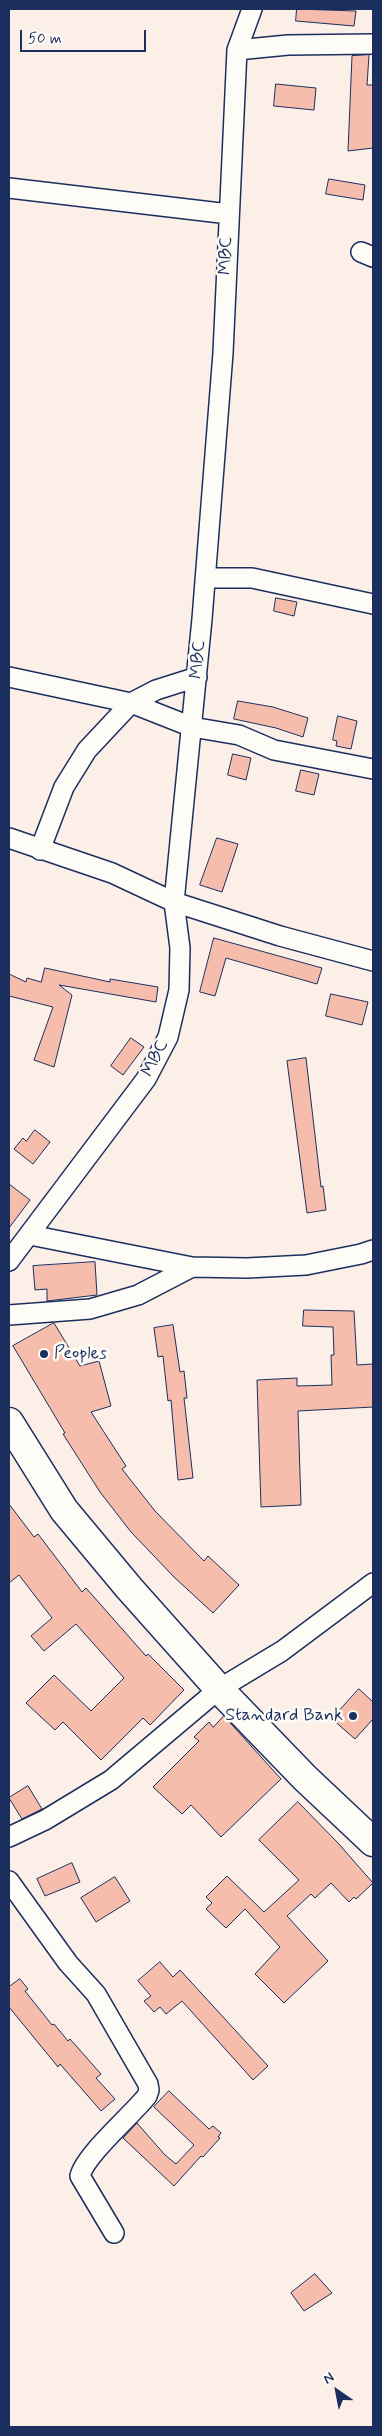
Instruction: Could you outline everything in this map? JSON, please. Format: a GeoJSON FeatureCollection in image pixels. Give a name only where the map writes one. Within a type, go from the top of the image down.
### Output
{"type":"FeatureCollection","features":[{"type":"Feature","properties":{"kind":"main road"},"geometry":{"type":"LineString","coordinates":[[12,1434],[64,1510],[129,1588],[219,1689],[305,1778],[373,1842]]}},
{"type":"Feature","properties":{"kind":"street","name":"MBC"},"geometry":{"type":"LineString","coordinates":[[9,1261],[146,1079],[168,1037],[179,990],[180,948],[174,902],[206,578],[223,353],[237,50],[252,9]]}},
{"type":"Feature","properties":{"kind":"street"},"geometry":{"type":"LineString","coordinates":[[237,50],[288,45],[373,44]]}},
{"type":"Feature","properties":{"kind":"street"},"geometry":{"type":"LineString","coordinates":[[9,188],[229,214]]}},
{"type":"Feature","properties":{"kind":"street"},"geometry":{"type":"LineString","coordinates":[[206,578],[252,578],[373,604]]}},
{"type":"Feature","properties":{"kind":"street"},"geometry":{"type":"LineString","coordinates":[[9,677],[130,703],[192,727],[239,735],[274,750],[373,769]]}},
{"type":"Feature","properties":{"kind":"street"},"geometry":{"type":"LineString","coordinates":[[40,850],[64,787],[87,750],[130,703],[156,690],[197,677]]}},
{"type":"Feature","properties":{"kind":"street"},"geometry":{"type":"LineString","coordinates":[[9,838],[112,873],[174,902],[280,936],[373,961]]}},
{"type":"Feature","properties":{"kind":"street"},"geometry":{"type":"LineString","coordinates":[[30,1235],[192,1267],[247,1268],[306,1265],[373,1250]]}},
{"type":"Feature","properties":{"kind":"street"},"geometry":{"type":"LineString","coordinates":[[9,1315],[90,1309],[138,1295],[192,1267]]}},
{"type":"Feature","properties":{"kind":"street"},"geometry":{"type":"LineString","coordinates":[[9,1837],[53,1816],[112,1780],[219,1689],[282,1651],[373,1583]]}},
{"type":"Feature","properties":{"kind":"street"},"geometry":{"type":"LineString","coordinates":[[9,1881],[68,1963],[96,1994],[148,2084],[147,2096],[81,2171],[80,2176],[114,2233]]}},
{"type":"Feature","properties":{"kind":"building"},"geometry":{"type":"Polygon","coordinates":[[[297,9],[356,11],[354,26],[296,21],[297,9]]]}},
{"type":"Feature","properties":{"kind":"building"},"geometry":{"type":"Polygon","coordinates":[[[369,55],[367,85],[373,85],[373,148],[348,151],[352,56],[369,55]]]}},
{"type":"Feature","properties":{"kind":"building"},"geometry":{"type":"Polygon","coordinates":[[[276,84],[316,88],[314,110],[274,106],[276,84]]]}},
{"type":"Feature","properties":{"kind":"building"},"geometry":{"type":"Polygon","coordinates":[[[329,179],[365,185],[363,200],[326,194],[329,179]]]}},
{"type":"Feature","properties":{"kind":"building"},"geometry":{"type":"Polygon","coordinates":[[[276,598],[297,602],[294,616],[274,611],[276,598]]]}},
{"type":"Feature","properties":{"kind":"building"},"geometry":{"type":"Polygon","coordinates":[[[238,701],[273,707],[308,718],[303,737],[276,728],[234,719],[238,701]]]}},
{"type":"Feature","properties":{"kind":"building"},"geometry":{"type":"Polygon","coordinates":[[[338,716],[357,721],[351,749],[336,746],[337,741],[333,740],[338,716]]]}},
{"type":"Feature","properties":{"kind":"building"},"geometry":{"type":"Polygon","coordinates":[[[233,754],[251,758],[246,780],[228,775],[233,754]]]}},
{"type":"Feature","properties":{"kind":"building"},"geometry":{"type":"Polygon","coordinates":[[[301,770],[319,774],[314,795],[296,791],[301,770]]]}},
{"type":"Feature","properties":{"kind":"building"},"geometry":{"type":"Polygon","coordinates":[[[217,838],[238,844],[222,892],[200,885],[217,838]]]}},
{"type":"Feature","properties":{"kind":"building"},"geometry":{"type":"Polygon","coordinates":[[[214,938],[322,968],[317,984],[226,958],[215,996],[200,992],[214,938]]]}},
{"type":"Feature","properties":{"kind":"building"},"geometry":{"type":"Polygon","coordinates":[[[45,968],[110,982],[110,979],[158,987],[156,1002],[59,985],[72,995],[54,1067],[34,1060],[53,1007],[9,996],[9,974],[26,982],[27,978],[41,982],[45,968]]]}},
{"type":"Feature","properties":{"kind":"building"},"geometry":{"type":"Polygon","coordinates":[[[331,994],[368,1002],[362,1025],[326,1016],[331,994]]]}},
{"type":"Feature","properties":{"kind":"building"},"geometry":{"type":"Polygon","coordinates":[[[131,1038],[144,1047],[123,1075],[111,1066],[131,1038]]]}},
{"type":"Feature","properties":{"kind":"building"},"geometry":{"type":"Polygon","coordinates":[[[306,1058],[321,1187],[323,1186],[326,1210],[307,1213],[287,1061],[306,1058]]]}},
{"type":"Feature","properties":{"kind":"building"},"geometry":{"type":"Polygon","coordinates":[[[35,1130],[50,1142],[33,1164],[14,1149],[23,1138],[26,1141],[35,1130]]]}},
{"type":"Feature","properties":{"kind":"building"},"geometry":{"type":"Polygon","coordinates":[[[9,1184],[30,1200],[9,1228],[9,1184]]]}},
{"type":"Feature","properties":{"kind":"building"},"geometry":{"type":"Polygon","coordinates":[[[95,1262],[97,1295],[47,1301],[47,1289],[35,1290],[33,1266],[95,1262]]]}},
{"type":"Feature","properties":{"kind":"building"},"geometry":{"type":"Polygon","coordinates":[[[304,1310],[354,1311],[357,1365],[373,1364],[373,1407],[298,1411],[301,1505],[261,1507],[257,1380],[297,1378],[297,1386],[332,1385],[331,1355],[334,1355],[333,1327],[303,1326],[304,1310]]]}},
{"type":"Feature","properties":{"kind":"building"},"geometry":{"type":"Polygon","coordinates":[[[54,1323],[80,1366],[99,1361],[111,1406],[91,1412],[126,1466],[122,1469],[155,1511],[204,1561],[208,1556],[239,1585],[213,1613],[174,1577],[131,1532],[100,1492],[63,1434],[65,1433],[13,1346],[54,1323]]]}},
{"type":"Feature","properties":{"kind":"building"},"geometry":{"type":"Polygon","coordinates":[[[173,1325],[180,1372],[184,1371],[187,1398],[184,1398],[193,1478],[178,1480],[171,1400],[168,1401],[163,1356],[158,1357],[154,1328],[173,1325]]]}},
{"type":"Feature","properties":{"kind":"building"},"geometry":{"type":"Polygon","coordinates":[[[9,1504],[34,1537],[38,1534],[82,1592],[86,1588],[146,1656],[148,1654],[184,1690],[150,1725],[143,1718],[101,1760],[63,1722],[55,1730],[26,1703],[54,1675],[91,1711],[124,1678],[76,1624],[44,1651],[31,1636],[52,1618],[19,1575],[9,1583],[9,1504]]]}},
{"type":"Feature","properties":{"kind":"building"},"geometry":{"type":"Polygon","coordinates":[[[359,1689],[373,1702],[373,1719],[355,1739],[332,1719],[359,1689]]]}},
{"type":"Feature","properties":{"kind":"building"},"geometry":{"type":"Polygon","coordinates":[[[224,1716],[281,1779],[221,1837],[191,1805],[182,1814],[153,1787],[199,1741],[194,1737],[209,1722],[213,1727],[224,1716]]]}},
{"type":"Feature","properties":{"kind":"building"},"geometry":{"type":"Polygon","coordinates":[[[28,1786],[42,1809],[22,1819],[9,1798],[28,1786]]]}},
{"type":"Feature","properties":{"kind":"building"},"geometry":{"type":"Polygon","coordinates":[[[298,1802],[373,1883],[356,1899],[354,1897],[349,1902],[331,1883],[315,1898],[311,1894],[287,1916],[328,1961],[284,2003],[255,1974],[280,1947],[245,1909],[226,1928],[206,1909],[212,1903],[206,1897],[227,1876],[264,1912],[299,1880],[259,1840],[298,1802]]]}},
{"type":"Feature","properties":{"kind":"building"},"geometry":{"type":"Polygon","coordinates":[[[72,1863],[80,1882],[45,1896],[37,1879],[72,1863]]]}},
{"type":"Feature","properties":{"kind":"building"},"geometry":{"type":"Polygon","coordinates":[[[115,1877],[130,1901],[96,1922],[81,1898],[115,1877]]]}},
{"type":"Feature","properties":{"kind":"building"},"geometry":{"type":"Polygon","coordinates":[[[160,1962],[173,1977],[180,1970],[268,2066],[253,2080],[182,2001],[166,2014],[160,2007],[154,2012],[144,2001],[151,1996],[138,1981],[160,1962]]]}},
{"type":"Feature","properties":{"kind":"building"},"geometry":{"type":"Polygon","coordinates":[[[20,1979],[28,1989],[25,1991],[52,2025],[54,2024],[68,2041],[70,2039],[101,2074],[96,2078],[115,2099],[101,2111],[60,2064],[58,2067],[9,2007],[9,1987],[20,1979]]]}},
{"type":"Feature","properties":{"kind":"building"},"geometry":{"type":"Polygon","coordinates":[[[169,2091],[209,2129],[213,2126],[221,2133],[218,2137],[220,2138],[174,2186],[123,2138],[137,2123],[165,2155],[176,2164],[194,2145],[154,2107],[169,2091]]]}},
{"type":"Feature","properties":{"kind":"building"},"geometry":{"type":"Polygon","coordinates":[[[315,2274],[332,2293],[304,2311],[291,2293],[315,2274]]]}},
{"type":"Feature","properties":{"kind":"place","name":"Peoples"},"geometry":{"type":"Point","coordinates":[44,1354]}},
{"type":"Feature","properties":{"kind":"place","name":"Standard Bank"},"geometry":{"type":"Point","coordinates":[353,1716]}}]}
